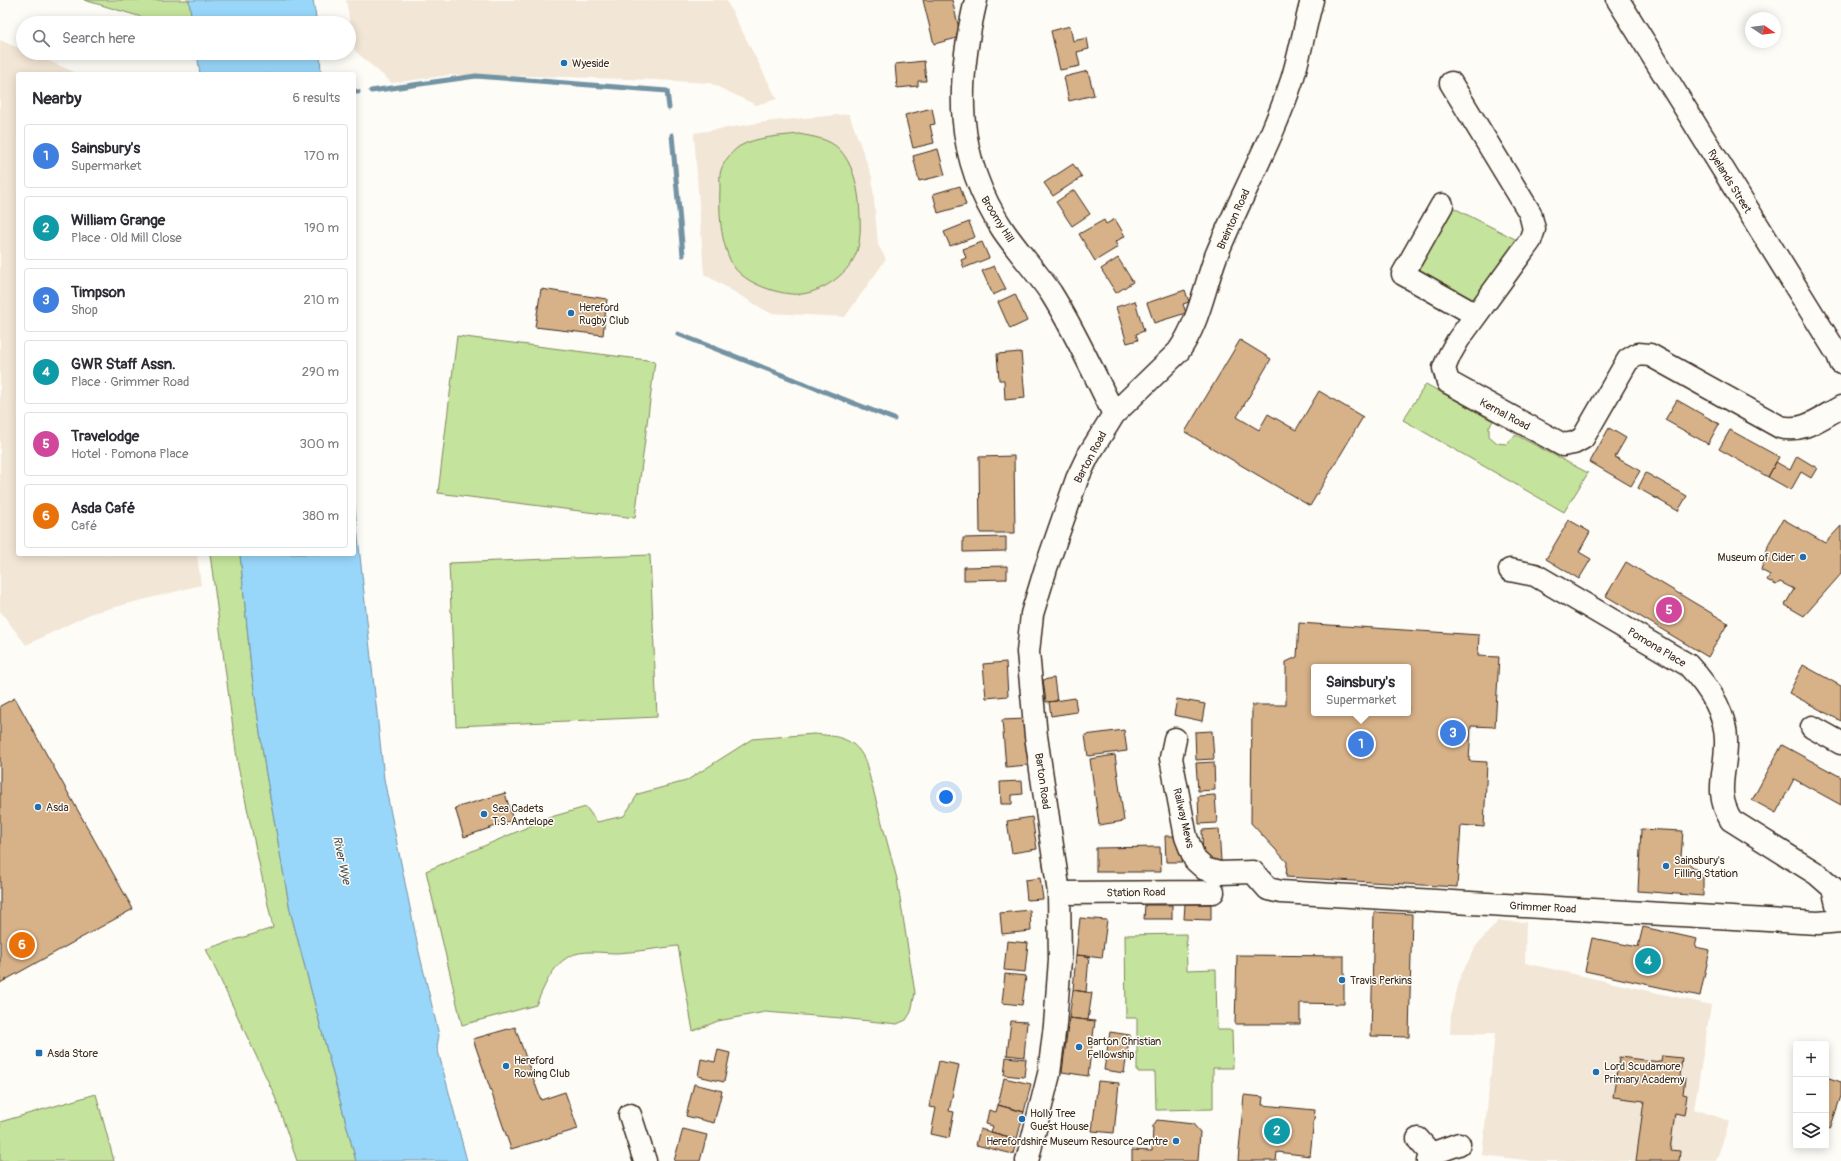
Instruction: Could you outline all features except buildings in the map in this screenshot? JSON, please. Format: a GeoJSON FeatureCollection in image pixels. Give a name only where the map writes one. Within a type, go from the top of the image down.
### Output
{"type":"FeatureCollection","features":[{"type":"Feature","properties":{"kind":"street","name":"Broomy Hill"},"geometry":{"type":"LineString","coordinates":[[976,0],[966,49],[962,91],[968,151],[974,175],[986,201],[1004,230],[1050,292],[1061,310],[1114,414]]}},
{"type":"Feature","properties":{"kind":"street","name":"Breinton Road"},"geometry":{"type":"LineString","coordinates":[[1114,414],[1178,352],[1186,340],[1194,322],[1216,257],[1275,125],[1292,80],[1312,0]]}},
{"type":"Feature","properties":{"kind":"street","name":"Ryelands Street"},"geometry":{"type":"LineString","coordinates":[[1618,0],[1834,348],[1841,363]]}},
{"type":"Feature","properties":{"kind":"street","name":"Kernal Road"},"geometry":{"type":"LineString","coordinates":[[1451,83],[1530,212],[1533,225],[1530,241],[1476,315],[1450,354],[1444,368],[1448,382],[1563,445],[1574,443],[1583,438],[1628,360],[1638,354],[1650,356],[1780,427],[1791,429],[1802,428],[1841,407]]}},
{"type":"Feature","properties":{"kind":"street"},"geometry":{"type":"LineString","coordinates":[[1442,205],[1403,274],[1476,315]]}},
{"type":"Feature","properties":{"kind":"street","name":"Barton Road"},"geometry":{"type":"LineString","coordinates":[[1027,1161],[1049,1074],[1055,1025],[1060,960],[1058,893],[1036,736],[1028,652],[1029,633],[1032,614],[1046,568],[1077,479],[1088,456],[1114,414]]}},
{"type":"Feature","properties":{"kind":"street","name":"Pomona Place"},"geometry":{"type":"LineString","coordinates":[[1510,570],[1535,575],[1688,665],[1704,681],[1714,698],[1725,724],[1726,742],[1721,791],[1724,808]]}},
{"type":"Feature","properties":{"kind":"street"},"geometry":{"type":"LineString","coordinates":[[1812,727],[1841,743]]}},
{"type":"Feature","properties":{"kind":"street","name":"Railway Mews"},"geometry":{"type":"LineString","coordinates":[[1175,739],[1171,758],[1186,837],[1195,860],[1205,869],[1219,873],[1253,872]]}},
{"type":"Feature","properties":{"kind":"street","name":"Grimmer Road"},"geometry":{"type":"LineString","coordinates":[[1253,872],[1268,889],[1281,892],[1810,922],[1841,921],[1833,888],[1817,874],[1731,820],[1724,808]]}},
{"type":"Feature","properties":{"kind":"street","name":"Station Road"},"geometry":{"type":"LineString","coordinates":[[1058,893],[1213,892]]}},
{"type":"Feature","properties":{"kind":"street"},"geometry":{"type":"LineString","coordinates":[[630,1115],[645,1161]]}},
{"type":"Feature","properties":{"kind":"street"},"geometry":{"type":"LineString","coordinates":[[1426,1151],[1459,1144]]}},
{"type":"Feature","properties":{"kind":"shaded area","name":"Wyeside"},"geometry":{"type":"Polygon","coordinates":[[[346,0],[726,0],[777,99],[756,105],[710,83],[657,80],[449,75],[392,83],[356,52],[356,16],[349,16],[346,0]]]}},
{"type":"Feature","properties":{"kind":"shaded area"},"geometry":{"type":"Polygon","coordinates":[[[0,40],[16,47],[16,60],[46,60],[74,72],[16,72],[16,556],[197,556],[201,585],[92,613],[26,645],[0,611],[0,40]]]}},
{"type":"Feature","properties":{"kind":"shaded area"},"geometry":{"type":"Polygon","coordinates":[[[849,114],[872,177],[878,245],[886,259],[845,317],[770,313],[704,274],[694,133],[773,121],[849,114]]]}},
{"type":"Feature","properties":{"kind":"shaded area","name":"Lord Scudamore Primary Academy"},"geometry":{"type":"Polygon","coordinates":[[[1498,921],[1526,922],[1525,963],[1711,1005],[1694,1109],[1730,1121],[1716,1161],[1533,1161],[1482,1155],[1495,1033],[1450,1034],[1451,1012],[1461,975],[1476,946],[1498,921]]]}},
{"type":"Feature","properties":{"kind":"green space"},"geometry":{"type":"Polygon","coordinates":[[[84,0],[189,0],[192,16],[138,16],[84,0]]]}},
{"type":"Feature","properties":{"kind":"green space"},"geometry":{"type":"Polygon","coordinates":[[[799,134],[826,140],[836,146],[848,161],[857,187],[860,239],[854,259],[849,267],[835,280],[819,289],[802,294],[795,294],[775,291],[763,287],[745,278],[732,264],[725,246],[721,227],[720,176],[722,167],[726,160],[731,153],[740,146],[761,139],[799,134]]]}},
{"type":"Feature","properties":{"kind":"green space"},"geometry":{"type":"Polygon","coordinates":[[[1450,206],[1519,241],[1474,301],[1422,275],[1419,265],[1450,206]]]}},
{"type":"Feature","properties":{"kind":"green space"},"geometry":{"type":"Polygon","coordinates":[[[457,336],[655,361],[635,518],[438,493],[457,336]]]}},
{"type":"Feature","properties":{"kind":"green space"},"geometry":{"type":"Polygon","coordinates":[[[1426,384],[1493,421],[1489,427],[1489,436],[1497,443],[1506,444],[1516,435],[1588,473],[1564,512],[1403,420],[1426,384]]]}},
{"type":"Feature","properties":{"kind":"green space"},"geometry":{"type":"Polygon","coordinates":[[[650,555],[657,717],[456,726],[449,563],[650,555]]]}},
{"type":"Feature","properties":{"kind":"green space"},"geometry":{"type":"Polygon","coordinates":[[[210,556],[240,556],[251,668],[265,768],[290,910],[356,1161],[297,1161],[274,1094],[206,949],[273,928],[238,766],[210,556]]]}},
{"type":"Feature","properties":{"kind":"green space"},"geometry":{"type":"Polygon","coordinates":[[[814,734],[839,737],[852,743],[862,755],[866,763],[897,879],[915,993],[911,1012],[906,1020],[897,1024],[765,1012],[718,1021],[693,1031],[678,946],[617,953],[586,952],[568,957],[557,966],[553,972],[536,1005],[462,1025],[426,871],[551,817],[586,807],[597,822],[624,816],[638,794],[686,781],[752,739],[814,734]]]}},
{"type":"Feature","properties":{"kind":"green space"},"geometry":{"type":"Polygon","coordinates":[[[1186,934],[1187,970],[1216,969],[1217,1030],[1232,1030],[1233,1068],[1213,1068],[1213,1109],[1156,1110],[1155,1072],[1137,1072],[1137,1018],[1126,1018],[1125,935],[1186,934]]]}},
{"type":"Feature","properties":{"kind":"green space"},"geometry":{"type":"Polygon","coordinates":[[[96,1094],[114,1161],[0,1161],[0,1122],[96,1094]]]}},
{"type":"Feature","properties":{"kind":"water"},"geometry":{"type":"Polygon","coordinates":[[[189,0],[313,0],[316,16],[191,16],[189,0]]]}},
{"type":"Feature","properties":{"kind":"water"},"geometry":{"type":"Polygon","coordinates":[[[198,60],[320,60],[321,72],[200,72],[198,60]]]}},
{"type":"Feature","properties":{"kind":"water","name":"River Wye"},"geometry":{"type":"Polygon","coordinates":[[[356,519],[384,779],[419,952],[439,1035],[437,1047],[467,1161],[356,1161],[290,910],[265,768],[251,668],[240,556],[356,556],[356,519]]]}},
{"type":"Feature","properties":{"kind":"waterway"},"geometry":{"type":"LineString","coordinates":[[371,91],[476,76],[667,91],[669,108]]}},
{"type":"Feature","properties":{"kind":"waterway"},"geometry":{"type":"LineString","coordinates":[[672,135],[683,255]]}},
{"type":"Feature","properties":{"kind":"waterway"},"geometry":{"type":"LineString","coordinates":[[678,334],[894,419]]}},
{"type":"Feature","properties":{"kind":"place","name":"Wyeside"},"geometry":{"type":"Point","coordinates":[564,63]}},
{"type":"Feature","properties":{"kind":"place","name":"Hereford Rugby Club"},"geometry":{"type":"Point","coordinates":[571,313]}},
{"type":"Feature","properties":{"kind":"place","name":"Museum of Cider"},"geometry":{"type":"Point","coordinates":[1803,557]}},
{"type":"Feature","properties":{"kind":"place","name":"Travelodge"},"geometry":{"type":"Point","coordinates":[1669,610]}},
{"type":"Feature","properties":{"kind":"place","name":"Timpson"},"geometry":{"type":"Point","coordinates":[1453,733]}},
{"type":"Feature","properties":{"kind":"place","name":"Sainsbury's"},"geometry":{"type":"Point","coordinates":[1361,744]}},
{"type":"Feature","properties":{"kind":"place","name":"Asda"},"geometry":{"type":"Point","coordinates":[38,807]}},
{"type":"Feature","properties":{"kind":"place","name":"Sea Cadets T.S. Antelope"},"geometry":{"type":"Point","coordinates":[484,814]}},
{"type":"Feature","properties":{"kind":"place","name":"Sainsbury's Filling Station"},"geometry":{"type":"Point","coordinates":[1666,866]}},
{"type":"Feature","properties":{"kind":"place","name":"Asda Café"},"geometry":{"type":"Point","coordinates":[22,945]}},
{"type":"Feature","properties":{"kind":"place","name":"GWR Staff Assn."},"geometry":{"type":"Point","coordinates":[1648,961]}},
{"type":"Feature","properties":{"kind":"place","name":"Travis Perkins"},"geometry":{"type":"Point","coordinates":[1342,980]}},
{"type":"Feature","properties":{"kind":"place","name":"Barton Christian Fellowship"},"geometry":{"type":"Point","coordinates":[1079,1047]}},
{"type":"Feature","properties":{"kind":"place","name":"Asda Store"},"geometry":{"type":"Point","coordinates":[39,1053]}},
{"type":"Feature","properties":{"kind":"place","name":"Hereford Rowing Club"},"geometry":{"type":"Point","coordinates":[506,1066]}},
{"type":"Feature","properties":{"kind":"place","name":"Lord Scudamore Primary Academy"},"geometry":{"type":"Point","coordinates":[1596,1072]}},
{"type":"Feature","properties":{"kind":"place","name":"Holly Tree Guest House"},"geometry":{"type":"Point","coordinates":[1022,1119]}},
{"type":"Feature","properties":{"kind":"place","name":"William Grange"},"geometry":{"type":"Point","coordinates":[1277,1131]}},
{"type":"Feature","properties":{"kind":"place","name":"Herefordshire Museum Resource Centre"},"geometry":{"type":"Point","coordinates":[1176,1141]}}]}
